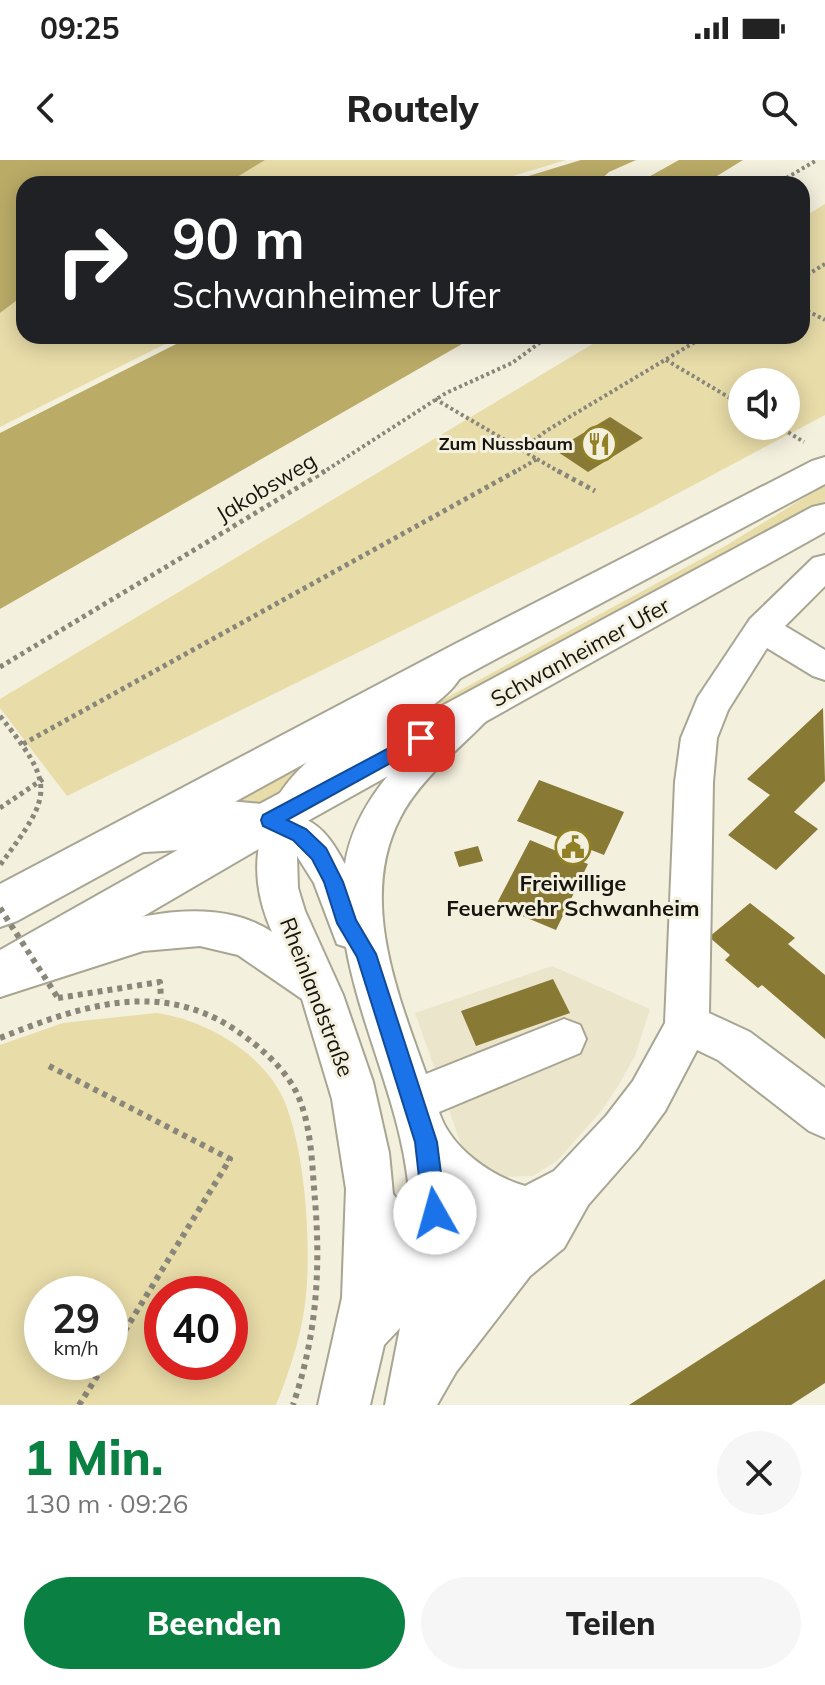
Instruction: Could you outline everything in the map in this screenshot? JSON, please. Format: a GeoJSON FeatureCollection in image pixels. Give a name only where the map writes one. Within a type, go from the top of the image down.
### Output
{"type":"FeatureCollection","features":[{"type":"Feature","properties":{"kind":"main road","name":"Schwanheimer Ufer"},"geometry":{"type":"LineString","coordinates":[[0,908],[467,656],[815,455]]}},
{"type":"Feature","properties":{"kind":"main road","name":"Schwanheimer Ufer"},"geometry":{"type":"LineString","coordinates":[[0,977],[825,516]]}},
{"type":"Feature","properties":{"kind":"street"},"geometry":{"type":"LineString","coordinates":[[413,1396],[438,1354],[513,1259],[547,1231],[571,1188],[592,1167],[649,1096],[687,1024],[692,826],[699,738],[711,707],[762,628],[825,566]]}},
{"type":"Feature","properties":{"kind":"street"},"geometry":{"type":"LineString","coordinates":[[762,628],[825,667]]}},
{"type":"Feature","properties":{"kind":"street"},"geometry":{"type":"LineString","coordinates":[[281,819],[334,759],[397,716],[467,656]]}},
{"type":"Feature","properties":{"kind":"street"},"geometry":{"type":"LineString","coordinates":[[413,1396],[436,1231],[420,1122],[366,954],[360,876],[373,831],[384,809],[474,710]]}},
{"type":"Feature","properties":{"kind":"street"},"geometry":{"type":"LineString","coordinates":[[128,837],[180,834],[229,817],[281,819],[319,853],[334,882],[347,923],[366,954]]}},
{"type":"Feature","properties":{"kind":"street","name":"Rheinlandstraße"},"geometry":{"type":"LineString","coordinates":[[281,819],[278,889],[346,1067],[359,1118],[369,1202],[370,1271],[363,1331],[344,1405]]}},
{"type":"Feature","properties":{"kind":"street"},"geometry":{"type":"LineString","coordinates":[[0,977],[143,933],[200,928],[249,939],[318,987]]}},
{"type":"Feature","properties":{"kind":"street"},"geometry":{"type":"LineString","coordinates":[[687,1024],[734,1046],[825,1116]]}},
{"type":"Feature","properties":{"kind":"street"},"geometry":{"type":"LineString","coordinates":[[420,1122],[564,1039]]}},
{"type":"Feature","properties":{"kind":"street"},"geometry":{"type":"LineString","coordinates":[[420,1122],[448,1167],[486,1196],[529,1211]]}},
{"type":"Feature","properties":{"kind":"street"},"geometry":{"type":"LineString","coordinates":[[363,1331],[409,1281],[431,1267],[447,1251],[571,1188]]}},
{"type":"Feature","properties":{"kind":"street"},"geometry":{"type":"LineString","coordinates":[[369,1202],[413,1256],[448,1277],[465,1280],[513,1259]]}},
{"type":"Feature","properties":{"kind":"path"},"geometry":{"type":"LineString","coordinates":[[790,176],[817,160]]}},
{"type":"Feature","properties":{"kind":"path","name":"Jakobsweg"},"geometry":{"type":"LineString","coordinates":[[0,667],[379,438],[435,399],[512,363],[538,344]]}},
{"type":"Feature","properties":{"kind":"path"},"geometry":{"type":"LineString","coordinates":[[522,450],[546,431],[692,344]]}},
{"type":"Feature","properties":{"kind":"path"},"geometry":{"type":"LineString","coordinates":[[665,360],[728,397]]}},
{"type":"Feature","properties":{"kind":"path"},"geometry":{"type":"LineString","coordinates":[[435,399],[595,491]]}},
{"type":"Feature","properties":{"kind":"path"},"geometry":{"type":"LineString","coordinates":[[796,440],[815,455]]}},
{"type":"Feature","properties":{"kind":"path"},"geometry":{"type":"LineString","coordinates":[[23,744],[537,459]]}},
{"type":"Feature","properties":{"kind":"path"},"geometry":{"type":"LineString","coordinates":[[0,716],[23,744],[43,779],[45,796],[37,815],[0,865]]}},
{"type":"Feature","properties":{"kind":"path"},"geometry":{"type":"LineString","coordinates":[[0,808],[43,779]]}},
{"type":"Feature","properties":{"kind":"path"},"geometry":{"type":"LineString","coordinates":[[0,908],[58,998],[160,982],[161,999]]}},
{"type":"Feature","properties":{"kind":"path"},"geometry":{"type":"LineString","coordinates":[[0,1038],[74,1010],[161,999],[201,1009],[248,1037],[285,1074],[302,1105],[311,1150],[320,1284],[309,1363],[293,1405]]}},
{"type":"Feature","properties":{"kind":"path"},"geometry":{"type":"LineString","coordinates":[[49,1066],[230,1159],[128,1326]]}},
{"type":"Feature","properties":{"kind":"path"},"geometry":{"type":"LineString","coordinates":[[79,1405],[95,1380]]}},
{"type":"Feature","properties":{"kind":"shaded area"},"geometry":{"type":"Polygon","coordinates":[[[0,160],[265,160],[239,176],[16,176],[16,301],[0,313],[0,160]]]}},
{"type":"Feature","properties":{"kind":"shaded area"},"geometry":{"type":"Polygon","coordinates":[[[265,160],[566,160],[513,176],[239,176],[265,160]]]}},
{"type":"Feature","properties":{"kind":"shaded area"},"geometry":{"type":"Polygon","coordinates":[[[581,160],[636,160],[605,176],[528,176],[581,160]]]}},
{"type":"Feature","properties":{"kind":"shaded area"},"geometry":{"type":"Polygon","coordinates":[[[679,160],[743,160],[717,176],[650,176],[679,160]]]}},
{"type":"Feature","properties":{"kind":"shaded area"},"geometry":{"type":"Polygon","coordinates":[[[825,204],[825,415],[800,428],[800,368],[728,368],[728,440],[778,440],[641,513],[67,796],[0,708],[0,699],[593,344],[810,344],[810,213],[825,204]]]}},
{"type":"Feature","properties":{"kind":"shaded area"},"geometry":{"type":"Polygon","coordinates":[[[16,301],[16,344],[165,344],[0,427],[0,313],[16,301]]]}},
{"type":"Feature","properties":{"kind":"shaded area"},"geometry":{"type":"Polygon","coordinates":[[[176,344],[462,344],[0,609],[0,433],[176,344]]]}},
{"type":"Feature","properties":{"kind":"shaded area"},"geometry":{"type":"Polygon","coordinates":[[[825,485],[825,501],[361,753],[389,729],[727,545],[825,485]]]}},
{"type":"Feature","properties":{"kind":"shaded area"},"geometry":{"type":"Polygon","coordinates":[[[345,738],[272,803],[259,802],[207,811],[345,738]]]}},
{"type":"Feature","properties":{"kind":"shaded area"},"geometry":{"type":"Polygon","coordinates":[[[552,966],[650,1009],[635,1056],[618,1086],[602,1110],[558,1160],[533,1176],[500,1177],[483,1169],[463,1150],[415,1013],[552,966]]]}},
{"type":"Feature","properties":{"kind":"shaded area"},"geometry":{"type":"Polygon","coordinates":[[[156,1013],[192,1022],[228,1040],[259,1064],[271,1078],[290,1115],[302,1170],[308,1261],[302,1323],[276,1405],[0,1405],[0,1045],[63,1023],[156,1013]]]}},
{"type":"Feature","properties":{"kind":"building","name":"Zum Nussbaum"},"geometry":{"type":"Polygon","coordinates":[[[610,417],[643,438],[588,472],[555,450],[610,417]]]}},
{"type":"Feature","properties":{"kind":"building"},"geometry":{"type":"Polygon","coordinates":[[[823,708],[825,781],[794,812],[818,829],[776,870],[728,835],[770,795],[747,779],[823,708]]]}},
{"type":"Feature","properties":{"kind":"building"},"geometry":{"type":"Polygon","coordinates":[[[539,780],[624,812],[604,855],[517,821],[539,780]]]}},
{"type":"Feature","properties":{"kind":"building"},"geometry":{"type":"Polygon","coordinates":[[[530,840],[588,864],[556,930],[496,905],[530,840]]]}},
{"type":"Feature","properties":{"kind":"building"},"geometry":{"type":"Polygon","coordinates":[[[478,846],[483,861],[459,867],[454,852],[478,846]]]}},
{"type":"Feature","properties":{"kind":"building"},"geometry":{"type":"Polygon","coordinates":[[[750,903],[795,938],[788,944],[825,975],[825,1039],[762,985],[758,988],[725,960],[730,955],[709,937],[750,903]]]}},
{"type":"Feature","properties":{"kind":"building"},"geometry":{"type":"Polygon","coordinates":[[[553,979],[570,1013],[476,1046],[461,1011],[553,979]]]}},
{"type":"Feature","properties":{"kind":"building"},"geometry":{"type":"Polygon","coordinates":[[[825,1279],[825,1383],[791,1405],[629,1405],[825,1279]]]}},
{"type":"Feature","properties":{"kind":"place","name":"Zum Nussbaum"},"geometry":{"type":"Point","coordinates":[599,444]}},
{"type":"Feature","properties":{"kind":"place","name":"Freiwillige Feuerwehr Schwanheim"},"geometry":{"type":"Point","coordinates":[573,847]}},
{"type":"Feature","properties":{"kind":"route"},"geometry":{"type":"LineString","coordinates":[[421,738],[270,820],[300,834],[319,853],[334,882],[347,923],[366,954],[426,1142],[435,1213]]}}]}
